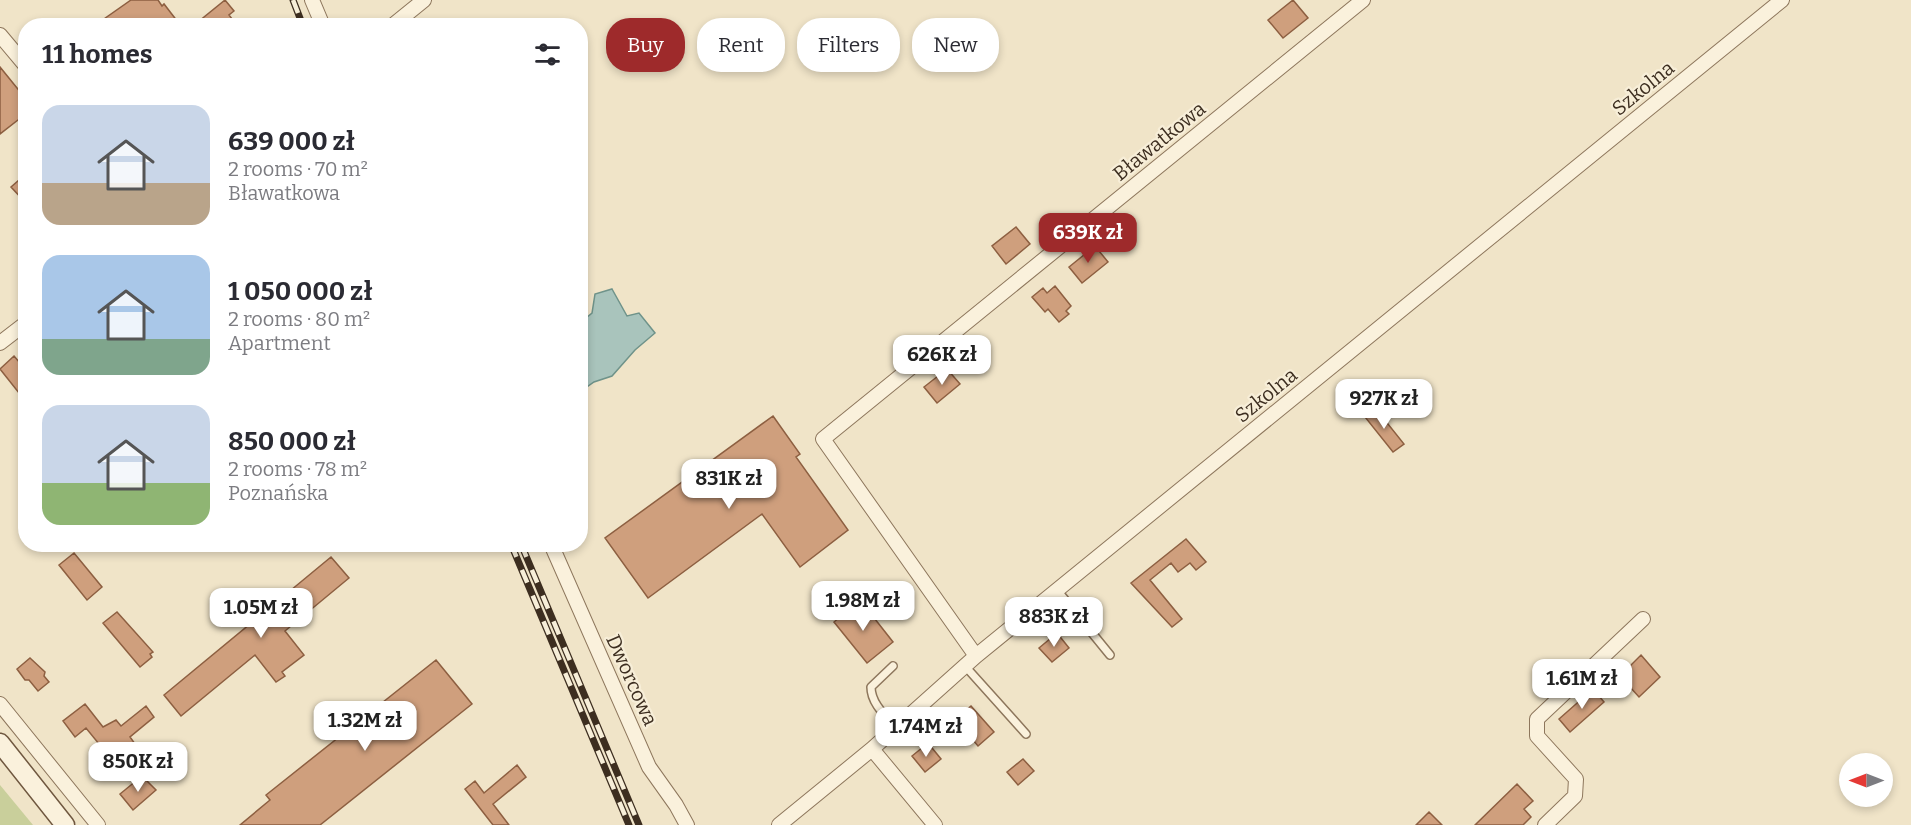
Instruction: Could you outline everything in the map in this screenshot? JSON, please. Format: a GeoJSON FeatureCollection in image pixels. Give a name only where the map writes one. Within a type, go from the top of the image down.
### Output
{"type":"FeatureCollection","features":[{"type":"Feature","properties":{"kind":"main road"},"geometry":{"type":"LineString","coordinates":[[0,743],[65,825]]}},
{"type":"Feature","properties":{"kind":"street"},"geometry":{"type":"LineString","coordinates":[[312,0],[320,18]]}},
{"type":"Feature","properties":{"kind":"street"},"geometry":{"type":"LineString","coordinates":[[402,18],[424,0]]}},
{"type":"Feature","properties":{"kind":"street","name":"Bławatkowa"},"geometry":{"type":"LineString","coordinates":[[976,656],[823,439],[1363,0]]}},
{"type":"Feature","properties":{"kind":"street","name":"Szkolna"},"geometry":{"type":"LineString","coordinates":[[779,825],[897,728],[976,656],[1781,1]]}},
{"type":"Feature","properties":{"kind":"street"},"geometry":{"type":"LineString","coordinates":[[0,35],[18,56]]}},
{"type":"Feature","properties":{"kind":"street"},"geometry":{"type":"LineString","coordinates":[[0,344],[18,329]]}},
{"type":"Feature","properties":{"kind":"street","name":"Dworcowa"},"geometry":{"type":"LineString","coordinates":[[555,552],[649,767],[687,825]]}},
{"type":"Feature","properties":{"kind":"street"},"geometry":{"type":"LineString","coordinates":[[1545,825],[1575,796],[1576,779],[1537,736],[1537,719],[1643,619]]}},
{"type":"Feature","properties":{"kind":"street"},"geometry":{"type":"LineString","coordinates":[[0,704],[98,825]]}},
{"type":"Feature","properties":{"kind":"street"},"geometry":{"type":"LineString","coordinates":[[872,749],[935,825]]}},
{"type":"Feature","properties":{"kind":"lane"},"geometry":{"type":"LineString","coordinates":[[1057,590],[1110,655]]}},
{"type":"Feature","properties":{"kind":"lane"},"geometry":{"type":"LineString","coordinates":[[893,666],[871,687],[871,695],[897,728]]}},
{"type":"Feature","properties":{"kind":"lane"},"geometry":{"type":"LineString","coordinates":[[965,666],[1026,734]]}},
{"type":"Feature","properties":{"kind":"green space"},"geometry":{"type":"Polygon","coordinates":[[[0,785],[33,825],[0,825],[0,785]]]}},
{"type":"Feature","properties":{"kind":"water"},"geometry":{"type":"Polygon","coordinates":[[[612,289],[627,316],[639,313],[655,333],[635,350],[612,376],[588,386],[588,316],[592,313],[595,294],[612,289]]]}},
{"type":"Feature","properties":{"kind":"building"},"geometry":{"type":"Polygon","coordinates":[[[131,0],[158,0],[175,18],[105,18],[131,0]]]}},
{"type":"Feature","properties":{"kind":"building"},"geometry":{"type":"Polygon","coordinates":[[[225,0],[234,11],[229,15],[231,18],[203,18],[225,0]]]}},
{"type":"Feature","properties":{"kind":"building"},"geometry":{"type":"Polygon","coordinates":[[[1293,0],[1308,18],[1283,38],[1268,20],[1293,0]]]}},
{"type":"Feature","properties":{"kind":"building"},"geometry":{"type":"Polygon","coordinates":[[[0,67],[18,89],[18,120],[0,134],[0,67]]]}},
{"type":"Feature","properties":{"kind":"building"},"geometry":{"type":"Polygon","coordinates":[[[18,181],[18,194],[11,187],[18,181]]]}},
{"type":"Feature","properties":{"kind":"building"},"geometry":{"type":"Polygon","coordinates":[[[1016,227],[1030,244],[1006,264],[992,246],[1016,227]]]}},
{"type":"Feature","properties":{"kind":"building"},"geometry":{"type":"Polygon","coordinates":[[[1095,246],[1108,262],[1082,283],[1069,267],[1095,246]]]}},
{"type":"Feature","properties":{"kind":"building"},"geometry":{"type":"Polygon","coordinates":[[[1055,286],[1071,306],[1066,311],[1069,314],[1059,322],[1048,309],[1045,312],[1032,297],[1043,288],[1047,293],[1055,286]]]}},
{"type":"Feature","properties":{"kind":"building"},"geometry":{"type":"Polygon","coordinates":[[[14,356],[18,361],[18,392],[0,369],[14,356]]]}},
{"type":"Feature","properties":{"kind":"building"},"geometry":{"type":"Polygon","coordinates":[[[947,369],[960,384],[937,403],[924,387],[947,369]]]}},
{"type":"Feature","properties":{"kind":"building"},"geometry":{"type":"Polygon","coordinates":[[[1376,409],[1404,444],[1393,452],[1365,417],[1376,409]]]}},
{"type":"Feature","properties":{"kind":"building"},"geometry":{"type":"Polygon","coordinates":[[[773,416],[800,454],[796,457],[848,530],[800,567],[762,514],[648,598],[605,538],[773,416]]]}},
{"type":"Feature","properties":{"kind":"building"},"geometry":{"type":"Polygon","coordinates":[[[1186,539],[1206,562],[1196,570],[1190,563],[1178,572],[1171,563],[1150,580],[1182,619],[1172,627],[1131,583],[1186,539]]]}},
{"type":"Feature","properties":{"kind":"building"},"geometry":{"type":"Polygon","coordinates":[[[74,553],[102,587],[87,600],[59,565],[74,553]]]}},
{"type":"Feature","properties":{"kind":"building"},"geometry":{"type":"Polygon","coordinates":[[[331,557],[349,578],[285,631],[304,655],[282,672],[285,676],[276,682],[255,655],[181,716],[164,695],[331,557]]]}},
{"type":"Feature","properties":{"kind":"building"},"geometry":{"type":"Polygon","coordinates":[[[860,600],[893,642],[867,663],[834,622],[860,600]]]}},
{"type":"Feature","properties":{"kind":"building"},"geometry":{"type":"Polygon","coordinates":[[[117,612],[153,652],[150,654],[152,657],[140,667],[103,623],[117,612]]]}},
{"type":"Feature","properties":{"kind":"building"},"geometry":{"type":"Polygon","coordinates":[[[1057,633],[1069,648],[1052,662],[1039,648],[1057,633]]]}},
{"type":"Feature","properties":{"kind":"building"},"geometry":{"type":"Polygon","coordinates":[[[1641,655],[1660,677],[1639,697],[1620,676],[1641,655]]]}},
{"type":"Feature","properties":{"kind":"building"},"geometry":{"type":"Polygon","coordinates":[[[30,658],[45,672],[44,676],[49,682],[38,691],[29,680],[25,680],[17,669],[30,658]]]}},
{"type":"Feature","properties":{"kind":"building"},"geometry":{"type":"Polygon","coordinates":[[[436,660],[472,704],[320,825],[240,825],[270,800],[266,795],[436,660]]]}},
{"type":"Feature","properties":{"kind":"building"},"geometry":{"type":"Polygon","coordinates":[[[1593,689],[1604,702],[1570,732],[1559,719],[1593,689]]]}},
{"type":"Feature","properties":{"kind":"building"},"geometry":{"type":"Polygon","coordinates":[[[85,704],[103,727],[116,720],[121,726],[146,706],[154,717],[130,737],[145,758],[134,767],[119,746],[108,755],[86,728],[75,737],[63,721],[85,704]]]}},
{"type":"Feature","properties":{"kind":"building"},"geometry":{"type":"Polygon","coordinates":[[[971,706],[994,732],[978,746],[955,719],[971,706]]]}},
{"type":"Feature","properties":{"kind":"building"},"geometry":{"type":"Polygon","coordinates":[[[928,743],[941,759],[925,772],[912,756],[928,743]]]}},
{"type":"Feature","properties":{"kind":"building"},"geometry":{"type":"Polygon","coordinates":[[[1023,759],[1034,771],[1018,785],[1007,772],[1023,759]]]}},
{"type":"Feature","properties":{"kind":"building"},"geometry":{"type":"Polygon","coordinates":[[[517,765],[526,777],[493,804],[509,825],[493,825],[465,789],[475,781],[484,793],[517,765]]]}},
{"type":"Feature","properties":{"kind":"building"},"geometry":{"type":"Polygon","coordinates":[[[142,776],[156,790],[133,810],[120,794],[142,776]]]}},
{"type":"Feature","properties":{"kind":"building"},"geometry":{"type":"Polygon","coordinates":[[[1517,784],[1533,801],[1524,809],[1531,817],[1523,825],[1475,825],[1517,784]]]}},
{"type":"Feature","properties":{"kind":"building"},"geometry":{"type":"Polygon","coordinates":[[[1429,812],[1442,825],[1416,825],[1429,812]]]}},
{"type":"Feature","properties":{"kind":"railway"},"geometry":{"type":"LineString","coordinates":[[293,0],[300,18]]}},
{"type":"Feature","properties":{"kind":"railway"},"geometry":{"type":"LineString","coordinates":[[514,552],[629,825]]}},
{"type":"Feature","properties":{"kind":"railway"},"geometry":{"type":"LineString","coordinates":[[524,552],[639,825]]}}]}
